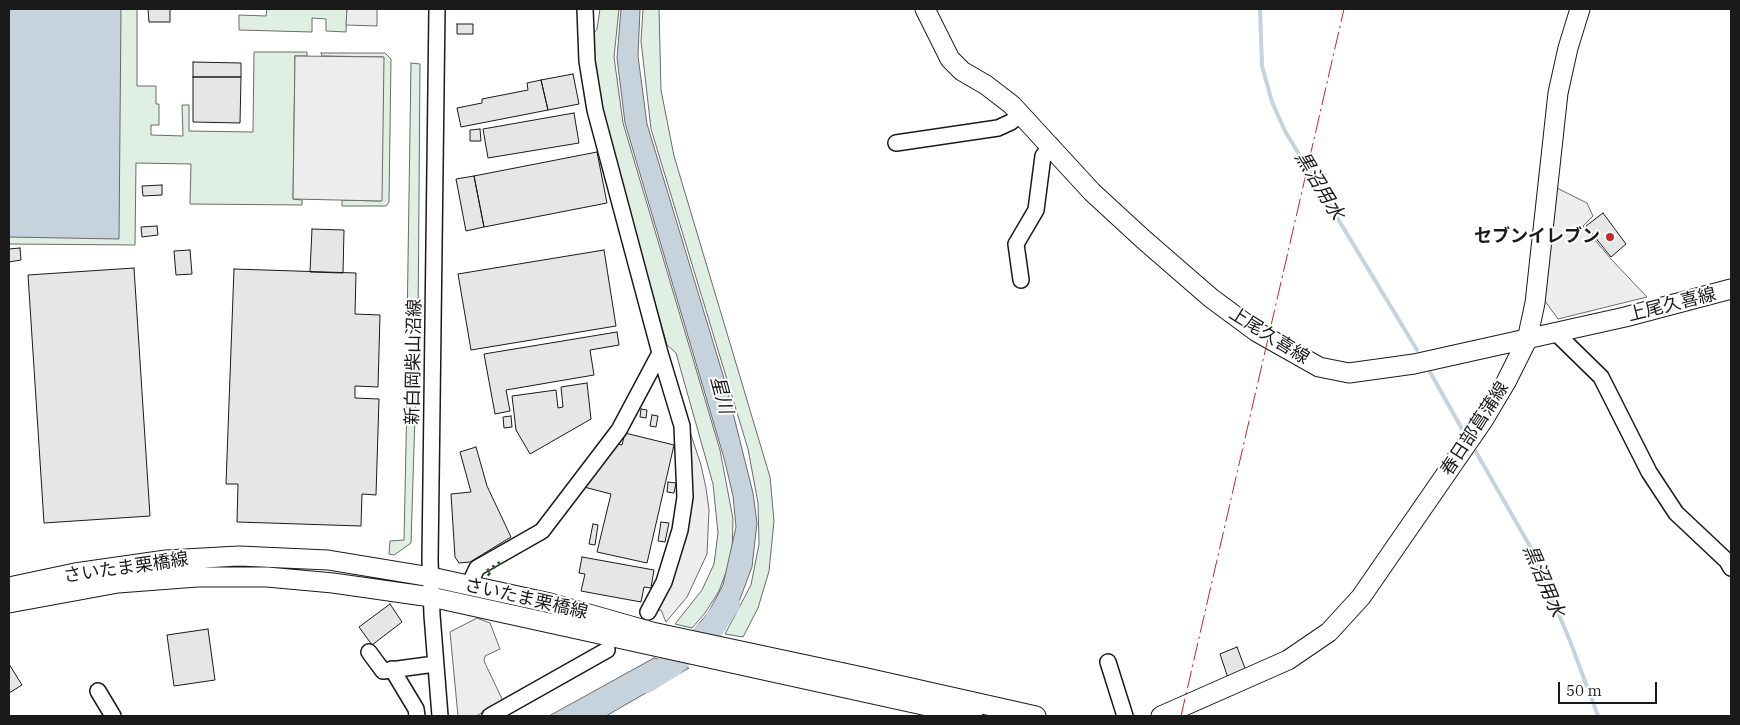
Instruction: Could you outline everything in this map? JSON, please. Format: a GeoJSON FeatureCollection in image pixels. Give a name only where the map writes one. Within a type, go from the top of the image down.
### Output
{"type":"FeatureCollection","features":[{"type":"Feature","properties":{"kind":"main road","name":"上尾久喜線"},"geometry":{"type":"LineString","coordinates":[[925,9],[950,59],[962,71],[986,85],[1021,114],[1092,192],[1178,271],[1258,332],[1319,367],[1335,372],[1366,372],[1414,364],[1527,340],[1679,304],[1731,289]]}},
{"type":"Feature","properties":{"kind":"main road","name":"春日部菖蒲線"},"geometry":{"type":"LineString","coordinates":[[1161,716],[1288,660],[1330,632],[1360,597],[1484,419],[1506,382],[1527,340],[1539,279],[1558,93],[1568,48],[1580,9]]}},
{"type":"Feature","properties":{"kind":"main road","name":"さいたま栗橋線"},"geometry":{"type":"LineString","coordinates":[[9,587],[116,566],[166,560],[239,556],[328,560],[431,577],[550,603],[644,637]]}},
{"type":"Feature","properties":{"kind":"main road","name":"さいたま栗橋線"},"geometry":{"type":"LineString","coordinates":[[9,603],[118,583],[238,576],[305,580],[431,597],[644,637],[973,716]]}},
{"type":"Feature","properties":{"kind":"main road","name":"さいたま栗橋線"},"geometry":{"type":"LineString","coordinates":[[731,658],[858,676],[1036,716]]}},
{"type":"Feature","properties":{"kind":"street","name":"新白岡柴山沼線"},"geometry":{"type":"LineString","coordinates":[[437,9],[431,597],[440,716]]}},
{"type":"Feature","properties":{"kind":"street"},"geometry":{"type":"LineString","coordinates":[[585,9],[587,61],[596,110],[660,352],[682,426],[685,498],[680,530],[664,582],[648,612]]}},
{"type":"Feature","properties":{"kind":"street"},"geometry":{"type":"LineString","coordinates":[[896,143],[998,128],[1011,122],[1021,114]]}},
{"type":"Feature","properties":{"kind":"street"},"geometry":{"type":"LineString","coordinates":[[1021,280],[1016,244],[1036,210],[1043,156],[1051,145]]}},
{"type":"Feature","properties":{"kind":"street"},"geometry":{"type":"LineString","coordinates":[[1556,333],[1602,377],[1645,465],[1676,512],[1727,560],[1731,568]]}},
{"type":"Feature","properties":{"kind":"street"},"geometry":{"type":"LineString","coordinates":[[469,585],[477,568],[542,531],[619,430],[660,352]]}},
{"type":"Feature","properties":{"kind":"street"},"geometry":{"type":"LineString","coordinates":[[490,716],[607,650]]}},
{"type":"Feature","properties":{"kind":"street"},"geometry":{"type":"LineString","coordinates":[[369,652],[383,671],[435,664]]}},
{"type":"Feature","properties":{"kind":"street"},"geometry":{"type":"LineString","coordinates":[[1108,662],[1125,716]]}},
{"type":"Feature","properties":{"kind":"street"},"geometry":{"type":"LineString","coordinates":[[392,669],[416,709],[417,716]]}},
{"type":"Feature","properties":{"kind":"street"},"geometry":{"type":"LineString","coordinates":[[98,691],[113,716]]}},
{"type":"Feature","properties":{"kind":"green space"},"geometry":{"type":"Polygon","coordinates":[[[9,9],[137,9],[137,86],[156,86],[156,104],[159,104],[159,125],[151,125],[151,135],[183,136],[182,105],[189,105],[189,131],[253,132],[254,52],[307,52],[307,56],[295,56],[293,199],[302,200],[302,205],[190,204],[191,164],[136,163],[135,245],[9,244],[9,9]]]}},
{"type":"Feature","properties":{"kind":"green space"},"geometry":{"type":"Polygon","coordinates":[[[267,9],[347,9],[346,32],[326,31],[326,19],[312,18],[312,32],[239,30],[239,15],[266,16],[267,9]]]}},
{"type":"Feature","properties":{"kind":"green space"},"geometry":{"type":"Polygon","coordinates":[[[600,9],[619,9],[614,57],[623,123],[720,450],[733,519],[732,556],[719,591],[705,613],[692,628],[675,624],[702,590],[714,564],[718,533],[713,484],[676,353],[667,345],[606,128],[596,83],[592,36],[597,29],[600,9]]]}},
{"type":"Feature","properties":{"kind":"green space"},"geometry":{"type":"Polygon","coordinates":[[[643,9],[659,9],[661,90],[674,156],[770,477],[774,521],[769,571],[758,608],[743,637],[725,634],[751,585],[759,544],[758,503],[748,449],[651,129],[641,41],[643,9]]]}},
{"type":"Feature","properties":{"kind":"green space"},"geometry":{"type":"Polygon","coordinates":[[[321,53],[385,53],[391,59],[389,202],[386,206],[342,206],[342,200],[381,201],[383,57],[322,56],[321,53]]]}},
{"type":"Feature","properties":{"kind":"green space"},"geometry":{"type":"Polygon","coordinates":[[[411,63],[420,64],[418,327],[407,328],[411,63]]]}},
{"type":"Feature","properties":{"kind":"green space"},"geometry":{"type":"Polygon","coordinates":[[[408,352],[417,352],[411,543],[394,555],[389,554],[390,541],[404,540],[408,352]]]}},
{"type":"Feature","properties":{"kind":"shaded area"},"geometry":{"type":"Polygon","coordinates":[[[347,9],[377,9],[377,26],[346,25],[347,9]]]}},
{"type":"Feature","properties":{"kind":"shaded area"},"geometry":{"type":"Polygon","coordinates":[[[295,56],[384,57],[382,201],[293,199],[295,56]]]}},
{"type":"Feature","properties":{"kind":"shaded area"},"geometry":{"type":"Polygon","coordinates":[[[1555,187],[1587,203],[1593,216],[1583,226],[1647,297],[1558,319],[1542,297],[1555,187]]]}},
{"type":"Feature","properties":{"kind":"shaded area"},"geometry":{"type":"Polygon","coordinates":[[[688,426],[701,465],[706,488],[709,510],[707,554],[687,597],[666,622],[661,610],[656,610],[669,589],[679,556],[692,489],[688,426]]]}},
{"type":"Feature","properties":{"kind":"shaded area"},"geometry":{"type":"Polygon","coordinates":[[[477,618],[490,623],[500,649],[485,656],[484,661],[503,701],[476,716],[458,716],[450,632],[477,618]]]}},
{"type":"Feature","properties":{"kind":"water"},"geometry":{"type":"Polygon","coordinates":[[[9,9],[121,9],[119,239],[9,237],[9,9]]]}},
{"type":"Feature","properties":{"kind":"water"},"geometry":{"type":"Polygon","coordinates":[[[621,9],[640,9],[638,56],[647,124],[726,385],[753,493],[757,523],[752,567],[740,599],[721,633],[696,627],[708,613],[723,585],[736,527],[733,496],[724,458],[625,123],[617,58],[621,9]]]}},
{"type":"Feature","properties":{"kind":"water"},"geometry":{"type":"Polygon","coordinates":[[[654,658],[689,668],[606,716],[549,716],[654,658]]]}},
{"type":"Feature","properties":{"kind":"building"},"geometry":{"type":"Polygon","coordinates":[[[148,9],[170,9],[170,22],[149,22],[148,9]]]}},
{"type":"Feature","properties":{"kind":"building"},"geometry":{"type":"Polygon","coordinates":[[[457,24],[473,24],[473,34],[457,34],[457,24]]]}},
{"type":"Feature","properties":{"kind":"building"},"geometry":{"type":"Polygon","coordinates":[[[193,62],[241,63],[241,77],[193,77],[193,62]]]}},
{"type":"Feature","properties":{"kind":"building"},"geometry":{"type":"Polygon","coordinates":[[[573,74],[579,104],[548,110],[541,80],[573,74]]]}},
{"type":"Feature","properties":{"kind":"building"},"geometry":{"type":"Polygon","coordinates":[[[193,77],[241,77],[240,123],[193,122],[193,77]]]}},
{"type":"Feature","properties":{"kind":"building"},"geometry":{"type":"Polygon","coordinates":[[[541,80],[548,110],[461,127],[457,108],[482,103],[482,99],[528,90],[527,83],[541,80]]]}},
{"type":"Feature","properties":{"kind":"building"},"geometry":{"type":"Polygon","coordinates":[[[574,113],[579,143],[488,158],[483,129],[574,113]]]}},
{"type":"Feature","properties":{"kind":"building"},"geometry":{"type":"Polygon","coordinates":[[[480,129],[481,141],[470,141],[470,130],[480,129]]]}},
{"type":"Feature","properties":{"kind":"building"},"geometry":{"type":"Polygon","coordinates":[[[597,152],[607,203],[484,227],[474,176],[597,152]]]}},
{"type":"Feature","properties":{"kind":"building"},"geometry":{"type":"Polygon","coordinates":[[[474,176],[484,227],[466,231],[456,179],[474,176]]]}},
{"type":"Feature","properties":{"kind":"building"},"geometry":{"type":"Polygon","coordinates":[[[162,185],[162,195],[143,196],[142,186],[162,185]]]}},
{"type":"Feature","properties":{"kind":"building"},"geometry":{"type":"Polygon","coordinates":[[[1603,213],[1626,244],[1611,257],[1586,226],[1603,213]]]}},
{"type":"Feature","properties":{"kind":"building"},"geometry":{"type":"Polygon","coordinates":[[[157,226],[158,235],[142,237],[141,227],[157,226]]]}},
{"type":"Feature","properties":{"kind":"building"},"geometry":{"type":"Polygon","coordinates":[[[312,229],[344,230],[343,273],[310,272],[312,229]]]}},
{"type":"Feature","properties":{"kind":"building"},"geometry":{"type":"Polygon","coordinates":[[[20,248],[21,260],[9,262],[9,249],[20,248]]]}},
{"type":"Feature","properties":{"kind":"building"},"geometry":{"type":"Polygon","coordinates":[[[190,250],[192,274],[176,275],[174,251],[190,250]]]}},
{"type":"Feature","properties":{"kind":"building"},"geometry":{"type":"Polygon","coordinates":[[[604,250],[616,326],[471,350],[458,274],[604,250]]]}},
{"type":"Feature","properties":{"kind":"building"},"geometry":{"type":"Polygon","coordinates":[[[134,268],[150,516],[44,523],[28,275],[134,268]]]}},
{"type":"Feature","properties":{"kind":"building"},"geometry":{"type":"Polygon","coordinates":[[[234,269],[356,273],[355,314],[380,315],[378,387],[355,386],[355,398],[379,399],[376,495],[362,494],[361,526],[237,522],[238,484],[226,484],[234,269]]]}},
{"type":"Feature","properties":{"kind":"building"},"geometry":{"type":"Polygon","coordinates":[[[617,332],[619,345],[590,350],[594,375],[506,390],[510,411],[495,414],[484,354],[617,332]]]}},
{"type":"Feature","properties":{"kind":"building"},"geometry":{"type":"Polygon","coordinates":[[[587,383],[591,419],[530,454],[516,430],[512,396],[556,390],[558,408],[563,407],[561,387],[587,383]]]}},
{"type":"Feature","properties":{"kind":"building"},"geometry":{"type":"Polygon","coordinates":[[[641,409],[647,410],[646,418],[640,417],[641,409]]]}},
{"type":"Feature","properties":{"kind":"building"},"geometry":{"type":"Polygon","coordinates":[[[652,415],[658,416],[656,427],[650,426],[652,415]]]}},
{"type":"Feature","properties":{"kind":"building"},"geometry":{"type":"Polygon","coordinates":[[[511,416],[512,427],[504,428],[503,417],[511,416]]]}},
{"type":"Feature","properties":{"kind":"building"},"geometry":{"type":"Polygon","coordinates":[[[625,433],[674,445],[647,563],[597,552],[611,494],[584,487],[618,444],[622,445],[625,433]]]}},
{"type":"Feature","properties":{"kind":"building"},"geometry":{"type":"Polygon","coordinates":[[[476,447],[487,486],[511,537],[470,562],[459,563],[455,557],[451,494],[471,492],[460,452],[476,447]]]}},
{"type":"Feature","properties":{"kind":"building"},"geometry":{"type":"Polygon","coordinates":[[[668,482],[676,483],[674,493],[667,492],[668,482]]]}},
{"type":"Feature","properties":{"kind":"building"},"geometry":{"type":"Polygon","coordinates":[[[661,522],[669,523],[665,542],[658,541],[661,522]]]}},
{"type":"Feature","properties":{"kind":"building"},"geometry":{"type":"Polygon","coordinates":[[[593,524],[598,525],[595,545],[589,544],[593,524]]]}},
{"type":"Feature","properties":{"kind":"building"},"geometry":{"type":"Polygon","coordinates":[[[582,557],[654,570],[651,588],[644,587],[641,602],[581,591],[585,574],[579,573],[582,557]]]}},
{"type":"Feature","properties":{"kind":"building"},"geometry":{"type":"Polygon","coordinates":[[[390,604],[402,622],[372,645],[359,627],[390,604]]]}},
{"type":"Feature","properties":{"kind":"building"},"geometry":{"type":"Polygon","coordinates":[[[208,629],[215,680],[174,686],[167,635],[208,629]]]}},
{"type":"Feature","properties":{"kind":"building"},"geometry":{"type":"Polygon","coordinates":[[[1237,647],[1246,671],[1228,678],[1220,654],[1237,647]]]}},
{"type":"Feature","properties":{"kind":"building"},"geometry":{"type":"Polygon","coordinates":[[[9,664],[22,685],[9,693],[9,664]]]}},
{"type":"Feature","properties":{"kind":"waterway","name":"黒沼用水"},"geometry":{"type":"LineString","coordinates":[[1260,9],[1262,66],[1272,102],[1285,131],[1417,350]]}},
{"type":"Feature","properties":{"kind":"waterway","name":"黒沼用水"},"geometry":{"type":"LineString","coordinates":[[1430,372],[1462,429]]}},
{"type":"Feature","properties":{"kind":"waterway","name":"黒沼用水"},"geometry":{"type":"LineString","coordinates":[[1476,452],[1531,548],[1570,641],[1598,716]]}},
{"type":"Feature","properties":{"kind":"waterway","name":"星川"},"geometry":{"type":"LineString","coordinates":[[646,681],[673,664],[712,628],[728,604]]}},
{"type":"Feature","properties":{"kind":"hedge"},"geometry":{"type":"LineString","coordinates":[[490,575],[486,572],[501,562]]}},
{"type":"Feature","properties":{"kind":"power"},"geometry":{"type":"LineString","coordinates":[[1181,716],[1344,9]]}},
{"type":"Feature","properties":{"kind":"place","name":"セブンイレブン"},"geometry":{"type":"Point","coordinates":[1610,237]}}]}
